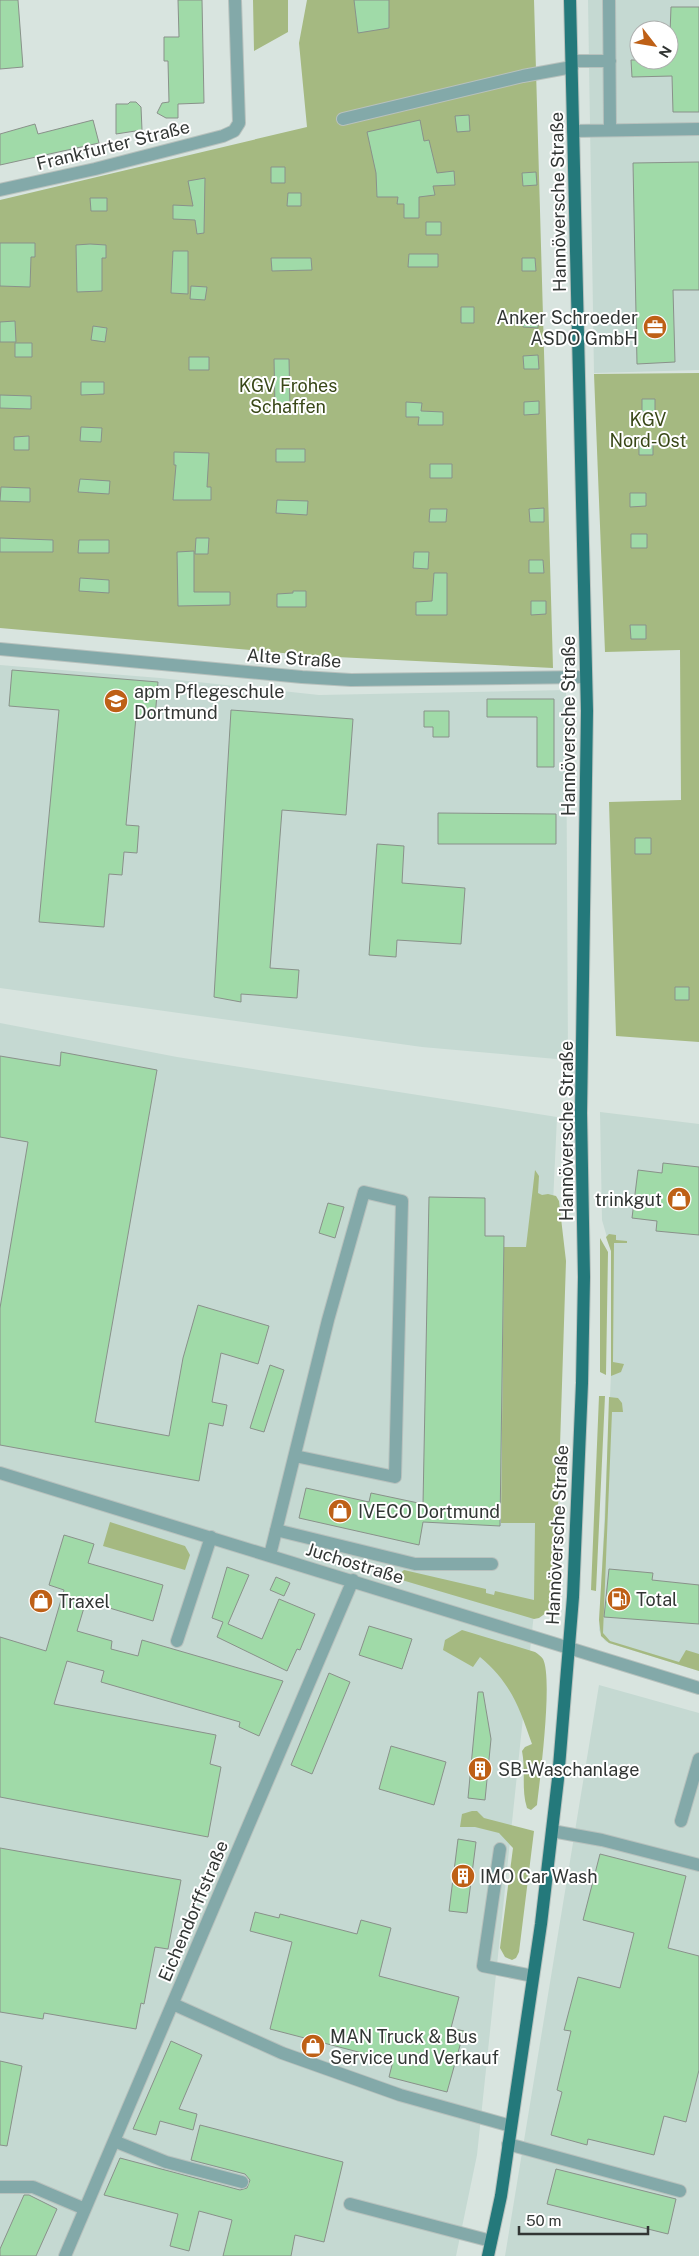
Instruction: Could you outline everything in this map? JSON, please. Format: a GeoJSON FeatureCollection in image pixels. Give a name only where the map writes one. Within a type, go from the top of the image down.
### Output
{"type":"FeatureCollection","features":[{"type":"Feature","properties":{"kind":"main road","name":"Hannöversche Straße"},"geometry":{"type":"LineString","coordinates":[[488,2256],[511,2126],[552,1831],[576,1542],[584,1277],[581,1113],[587,780],[570,0]]}},
{"type":"Feature","properties":{"kind":"street","name":"Frankfurter Straße"},"geometry":{"type":"LineString","coordinates":[[0,190],[96,169],[223,136],[234,131],[238,123],[235,0]]}},
{"type":"Feature","properties":{"kind":"street"},"geometry":{"type":"LineString","coordinates":[[609,0],[610,130]]}},
{"type":"Feature","properties":{"kind":"street"},"geometry":{"type":"LineString","coordinates":[[343,119],[572,64],[610,61]]}},
{"type":"Feature","properties":{"kind":"street"},"geometry":{"type":"LineString","coordinates":[[573,130],[699,129]]}},
{"type":"Feature","properties":{"kind":"street","name":"Alte Straße"},"geometry":{"type":"LineString","coordinates":[[0,650],[342,679],[586,676]]}},
{"type":"Feature","properties":{"kind":"street"},"geometry":{"type":"LineString","coordinates":[[270,1555],[328,1320],[364,1192],[402,1201],[394,1477],[295,1456]]}},
{"type":"Feature","properties":{"kind":"street","name":"Juchostraße"},"geometry":{"type":"LineString","coordinates":[[0,1473],[353,1580],[699,1688]]}},
{"type":"Feature","properties":{"kind":"street"},"geometry":{"type":"LineString","coordinates":[[276,1530],[415,1564],[492,1564]]}},
{"type":"Feature","properties":{"kind":"street"},"geometry":{"type":"LineString","coordinates":[[177,1641],[211,1537]]}},
{"type":"Feature","properties":{"kind":"street","name":"Eichendorffstraße"},"geometry":{"type":"LineString","coordinates":[[66,2256],[353,1580]]}},
{"type":"Feature","properties":{"kind":"street"},"geometry":{"type":"LineString","coordinates":[[681,1821],[699,1759]]}},
{"type":"Feature","properties":{"kind":"street"},"geometry":{"type":"LineString","coordinates":[[552,1831],[602,1840],[699,1865]]}},
{"type":"Feature","properties":{"kind":"street"},"geometry":{"type":"LineString","coordinates":[[500,1849],[483,1966],[533,1976]]}},
{"type":"Feature","properties":{"kind":"street"},"geometry":{"type":"LineString","coordinates":[[172,2004],[282,2053],[400,2095],[511,2126]]}},
{"type":"Feature","properties":{"kind":"street"},"geometry":{"type":"LineString","coordinates":[[114,2141],[166,2162],[242,2182]]}},
{"type":"Feature","properties":{"kind":"street"},"geometry":{"type":"LineString","coordinates":[[508,2144],[680,2191]]}},
{"type":"Feature","properties":{"kind":"street"},"geometry":{"type":"LineString","coordinates":[[0,2187],[33,2187],[85,2209]]}},
{"type":"Feature","properties":{"kind":"street"},"geometry":{"type":"LineString","coordinates":[[350,2204],[491,2241]]}},
{"type":"Feature","properties":{"kind":"shaded area"},"geometry":{"type":"Polygon","coordinates":[[[588,0],[699,0],[699,370],[594,373],[588,0]]]}},
{"type":"Feature","properties":{"kind":"shaded area"},"geometry":{"type":"Polygon","coordinates":[[[0,665],[160,678],[319,695],[566,690],[568,1060],[422,1047],[0,988],[0,665]]]}},
{"type":"Feature","properties":{"kind":"shaded area"},"geometry":{"type":"Polygon","coordinates":[[[0,1023],[177,1057],[557,1117],[534,1613],[477,2155],[456,2256],[0,2256],[0,1023]]]}},
{"type":"Feature","properties":{"kind":"shaded area"},"geometry":{"type":"Polygon","coordinates":[[[600,1112],[699,1124],[699,1671],[609,1643],[605,1641],[599,1630],[611,1375],[611,1251],[602,1220],[600,1112]]]}},
{"type":"Feature","properties":{"kind":"shaded area"},"geometry":{"type":"Polygon","coordinates":[[[599,1685],[699,1713],[699,2256],[505,2256],[599,1685]]]}},
{"type":"Feature","properties":{"kind":"green space"},"geometry":{"type":"Polygon","coordinates":[[[253,0],[288,0],[288,32],[254,51],[253,0]]]}},
{"type":"Feature","properties":{"kind":"green space","name":"KGV Frohes Schaffen"},"geometry":{"type":"Polygon","coordinates":[[[307,0],[534,0],[553,668],[317,656],[0,628],[0,200],[307,127],[299,43],[307,0]]]}},
{"type":"Feature","properties":{"kind":"green space","name":"KGV Nord-Ost"},"geometry":{"type":"Polygon","coordinates":[[[699,373],[699,1042],[616,1036],[609,802],[681,800],[680,650],[605,652],[594,374],[699,373]]]}},
{"type":"Feature","properties":{"kind":"green space"},"geometry":{"type":"Polygon","coordinates":[[[535,1170],[539,1176],[538,1193],[556,1196],[559,1201],[566,1261],[556,1569],[550,1610],[539,1618],[534,1619],[395,1578],[404,1570],[486,1589],[486,1593],[494,1595],[495,1591],[534,1600],[535,1523],[501,1523],[504,1247],[526,1247],[535,1170]]]}},
{"type":"Feature","properties":{"kind":"green space"},"geometry":{"type":"Polygon","coordinates":[[[609,1234],[616,1235],[616,1240],[627,1241],[627,1243],[614,1243],[613,1362],[624,1364],[621,1372],[611,1376],[611,1251],[606,1237],[609,1234]]]}},
{"type":"Feature","properties":{"kind":"green space"},"geometry":{"type":"Polygon","coordinates":[[[600,1238],[608,1252],[606,1375],[600,1372],[600,1238]]]}},
{"type":"Feature","properties":{"kind":"green space"},"geometry":{"type":"Polygon","coordinates":[[[599,1396],[605,1396],[596,1591],[591,1590],[599,1396]]]}},
{"type":"Feature","properties":{"kind":"green space"},"geometry":{"type":"Polygon","coordinates":[[[609,1397],[618,1398],[622,1403],[623,1412],[612,1412],[603,1633],[610,1641],[679,1662],[686,1650],[699,1654],[699,1671],[609,1643],[601,1636],[599,1620],[605,1520],[609,1397]]]}},
{"type":"Feature","properties":{"kind":"green space"},"geometry":{"type":"Polygon","coordinates":[[[110,1522],[185,1546],[190,1555],[185,1570],[103,1546],[110,1522]]]}},
{"type":"Feature","properties":{"kind":"green space"},"geometry":{"type":"Polygon","coordinates":[[[462,1630],[535,1652],[543,1659],[547,1686],[545,1729],[537,1805],[531,1810],[527,1808],[525,1801],[522,1751],[525,1747],[532,1744],[523,1718],[507,1686],[480,1657],[473,1667],[443,1650],[445,1640],[462,1630]]]}},
{"type":"Feature","properties":{"kind":"green space"},"geometry":{"type":"Polygon","coordinates":[[[477,1811],[484,1818],[534,1831],[519,1952],[516,1958],[512,1960],[505,1957],[500,1948],[513,1848],[499,1833],[475,1827],[460,1827],[462,1814],[477,1811]]]}},
{"type":"Feature","properties":{"kind":"building"},"geometry":{"type":"Polygon","coordinates":[[[0,0],[18,0],[23,67],[0,69],[0,0]]]}},
{"type":"Feature","properties":{"kind":"building"},"geometry":{"type":"Polygon","coordinates":[[[178,0],[202,0],[204,103],[178,104],[178,118],[166,118],[157,113],[162,103],[169,102],[168,61],[164,61],[164,37],[179,37],[178,0]]]}},
{"type":"Feature","properties":{"kind":"building"},"geometry":{"type":"Polygon","coordinates":[[[354,0],[389,0],[389,28],[358,33],[354,0]]]}},
{"type":"Feature","properties":{"kind":"building"},"geometry":{"type":"Polygon","coordinates":[[[671,7],[699,7],[699,112],[673,112],[672,76],[632,77],[632,70],[679,70],[679,20],[671,20],[671,7]]]}},
{"type":"Feature","properties":{"kind":"building"},"geometry":{"type":"Polygon","coordinates":[[[136,102],[141,107],[142,130],[116,134],[116,104],[128,104],[136,102]]]}},
{"type":"Feature","properties":{"kind":"building"},"geometry":{"type":"Polygon","coordinates":[[[469,115],[470,131],[457,132],[455,116],[469,115]]]}},
{"type":"Feature","properties":{"kind":"building"},"geometry":{"type":"Polygon","coordinates":[[[93,120],[99,143],[0,165],[0,134],[35,124],[38,134],[93,120]]]}},
{"type":"Feature","properties":{"kind":"building"},"geometry":{"type":"Polygon","coordinates":[[[420,120],[424,141],[429,140],[437,173],[454,171],[455,185],[433,186],[435,195],[419,197],[419,218],[404,218],[404,204],[397,204],[398,197],[377,197],[376,173],[367,132],[420,120]]]}},
{"type":"Feature","properties":{"kind":"building"},"geometry":{"type":"Polygon","coordinates":[[[699,162],[699,290],[673,290],[675,362],[637,364],[633,163],[699,162]]]}},
{"type":"Feature","properties":{"kind":"building"},"geometry":{"type":"Polygon","coordinates":[[[271,167],[285,167],[285,183],[271,183],[271,167]]]}},
{"type":"Feature","properties":{"kind":"building"},"geometry":{"type":"Polygon","coordinates":[[[536,172],[537,185],[523,186],[522,173],[536,172]]]}},
{"type":"Feature","properties":{"kind":"building"},"geometry":{"type":"Polygon","coordinates":[[[205,178],[204,233],[197,234],[195,220],[173,219],[173,205],[193,206],[188,181],[205,178]]]}},
{"type":"Feature","properties":{"kind":"building"},"geometry":{"type":"Polygon","coordinates":[[[288,193],[301,193],[301,206],[287,206],[288,193]]]}},
{"type":"Feature","properties":{"kind":"building"},"geometry":{"type":"Polygon","coordinates":[[[90,198],[107,198],[107,211],[91,211],[90,198]]]}},
{"type":"Feature","properties":{"kind":"building"},"geometry":{"type":"Polygon","coordinates":[[[426,222],[441,222],[441,235],[426,235],[426,222]]]}},
{"type":"Feature","properties":{"kind":"building"},"geometry":{"type":"Polygon","coordinates":[[[0,243],[35,243],[35,257],[31,257],[30,287],[0,286],[0,243]]]}},
{"type":"Feature","properties":{"kind":"building"},"geometry":{"type":"Polygon","coordinates":[[[76,245],[106,245],[106,258],[102,258],[102,291],[77,292],[76,245]]]}},
{"type":"Feature","properties":{"kind":"building"},"geometry":{"type":"Polygon","coordinates":[[[173,251],[188,251],[188,294],[171,293],[173,251]]]}},
{"type":"Feature","properties":{"kind":"building"},"geometry":{"type":"Polygon","coordinates":[[[409,254],[438,254],[438,267],[408,267],[409,254]]]}},
{"type":"Feature","properties":{"kind":"building"},"geometry":{"type":"Polygon","coordinates":[[[271,258],[311,258],[312,270],[272,271],[271,258]]]}},
{"type":"Feature","properties":{"kind":"building"},"geometry":{"type":"Polygon","coordinates":[[[522,258],[535,258],[536,271],[522,271],[522,258]]]}},
{"type":"Feature","properties":{"kind":"building"},"geometry":{"type":"Polygon","coordinates":[[[191,286],[207,287],[205,300],[190,299],[191,286]]]}},
{"type":"Feature","properties":{"kind":"building"},"geometry":{"type":"Polygon","coordinates":[[[461,307],[474,307],[474,323],[461,323],[461,307]]]}},
{"type":"Feature","properties":{"kind":"building"},"geometry":{"type":"Polygon","coordinates":[[[523,314],[538,314],[538,328],[523,327],[523,314]]]}},
{"type":"Feature","properties":{"kind":"building"},"geometry":{"type":"Polygon","coordinates":[[[15,321],[16,342],[0,342],[0,322],[15,321]]]}},
{"type":"Feature","properties":{"kind":"building"},"geometry":{"type":"Polygon","coordinates":[[[93,326],[107,328],[105,342],[91,340],[93,326]]]}},
{"type":"Feature","properties":{"kind":"building"},"geometry":{"type":"Polygon","coordinates":[[[15,343],[32,343],[32,357],[15,357],[15,343]]]}},
{"type":"Feature","properties":{"kind":"building"},"geometry":{"type":"Polygon","coordinates":[[[538,355],[539,369],[524,369],[523,356],[538,355]]]}},
{"type":"Feature","properties":{"kind":"building"},"geometry":{"type":"Polygon","coordinates":[[[189,357],[209,357],[209,370],[189,370],[189,357]]]}},
{"type":"Feature","properties":{"kind":"building"},"geometry":{"type":"Polygon","coordinates":[[[274,359],[289,359],[290,408],[275,409],[274,359]]]}},
{"type":"Feature","properties":{"kind":"building"},"geometry":{"type":"Polygon","coordinates":[[[81,382],[104,382],[104,394],[81,395],[81,382]]]}},
{"type":"Feature","properties":{"kind":"building"},"geometry":{"type":"Polygon","coordinates":[[[0,395],[31,396],[31,409],[0,408],[0,395]]]}},
{"type":"Feature","properties":{"kind":"building"},"geometry":{"type":"Polygon","coordinates":[[[642,399],[655,399],[655,412],[642,412],[642,399]]]}},
{"type":"Feature","properties":{"kind":"building"},"geometry":{"type":"Polygon","coordinates":[[[539,401],[539,414],[524,415],[524,402],[539,401]]]}},
{"type":"Feature","properties":{"kind":"building"},"geometry":{"type":"Polygon","coordinates":[[[406,402],[422,403],[421,411],[443,412],[443,425],[418,425],[419,417],[406,417],[406,402]]]}},
{"type":"Feature","properties":{"kind":"building"},"geometry":{"type":"Polygon","coordinates":[[[81,427],[102,428],[101,442],[80,441],[81,427]]]}},
{"type":"Feature","properties":{"kind":"building"},"geometry":{"type":"Polygon","coordinates":[[[29,436],[29,450],[14,450],[14,437],[29,436]]]}},
{"type":"Feature","properties":{"kind":"building"},"geometry":{"type":"Polygon","coordinates":[[[639,441],[653,442],[653,455],[639,455],[639,441]]]}},
{"type":"Feature","properties":{"kind":"building"},"geometry":{"type":"Polygon","coordinates":[[[276,449],[305,449],[305,462],[276,462],[276,449]]]}},
{"type":"Feature","properties":{"kind":"building"},"geometry":{"type":"Polygon","coordinates":[[[174,452],[209,453],[207,487],[211,487],[211,500],[173,500],[176,465],[174,465],[174,452]]]}},
{"type":"Feature","properties":{"kind":"building"},"geometry":{"type":"Polygon","coordinates":[[[430,464],[452,464],[452,478],[430,478],[430,464]]]}},
{"type":"Feature","properties":{"kind":"building"},"geometry":{"type":"Polygon","coordinates":[[[80,479],[110,481],[109,494],[78,492],[80,479]]]}},
{"type":"Feature","properties":{"kind":"building"},"geometry":{"type":"Polygon","coordinates":[[[1,487],[30,488],[30,502],[0,501],[1,487]]]}},
{"type":"Feature","properties":{"kind":"building"},"geometry":{"type":"Polygon","coordinates":[[[630,493],[646,493],[646,506],[630,507],[630,493]]]}},
{"type":"Feature","properties":{"kind":"building"},"geometry":{"type":"Polygon","coordinates":[[[277,500],[308,501],[307,515],[276,513],[277,500]]]}},
{"type":"Feature","properties":{"kind":"building"},"geometry":{"type":"Polygon","coordinates":[[[544,508],[544,522],[530,522],[529,509],[544,508]]]}},
{"type":"Feature","properties":{"kind":"building"},"geometry":{"type":"Polygon","coordinates":[[[430,509],[447,509],[446,522],[429,522],[430,509]]]}},
{"type":"Feature","properties":{"kind":"building"},"geometry":{"type":"Polygon","coordinates":[[[631,534],[647,534],[647,548],[631,548],[631,534]]]}},
{"type":"Feature","properties":{"kind":"building"},"geometry":{"type":"Polygon","coordinates":[[[0,538],[53,540],[53,552],[0,552],[0,538]]]}},
{"type":"Feature","properties":{"kind":"building"},"geometry":{"type":"Polygon","coordinates":[[[196,538],[209,538],[208,554],[195,554],[196,538]]]}},
{"type":"Feature","properties":{"kind":"building"},"geometry":{"type":"Polygon","coordinates":[[[79,540],[109,540],[109,553],[78,553],[79,540]]]}},
{"type":"Feature","properties":{"kind":"building"},"geometry":{"type":"Polygon","coordinates":[[[194,551],[194,592],[230,592],[230,605],[178,606],[177,552],[194,551]]]}},
{"type":"Feature","properties":{"kind":"building"},"geometry":{"type":"Polygon","coordinates":[[[414,552],[429,552],[428,569],[413,568],[414,552]]]}},
{"type":"Feature","properties":{"kind":"building"},"geometry":{"type":"Polygon","coordinates":[[[529,560],[543,560],[544,573],[529,573],[529,560]]]}},
{"type":"Feature","properties":{"kind":"building"},"geometry":{"type":"Polygon","coordinates":[[[434,573],[447,573],[447,615],[416,615],[416,602],[432,601],[434,573]]]}},
{"type":"Feature","properties":{"kind":"building"},"geometry":{"type":"Polygon","coordinates":[[[80,578],[109,580],[109,593],[79,591],[80,578]]]}},
{"type":"Feature","properties":{"kind":"building"},"geometry":{"type":"Polygon","coordinates":[[[293,591],[306,591],[306,607],[277,607],[277,594],[293,593],[293,591]]]}},
{"type":"Feature","properties":{"kind":"building"},"geometry":{"type":"Polygon","coordinates":[[[531,601],[546,601],[546,614],[531,615],[531,601]]]}},
{"type":"Feature","properties":{"kind":"building"},"geometry":{"type":"Polygon","coordinates":[[[630,625],[646,625],[646,639],[631,639],[630,625]]]}},
{"type":"Feature","properties":{"kind":"building"},"geometry":{"type":"Polygon","coordinates":[[[12,670],[158,682],[155,718],[136,717],[126,825],[139,826],[137,853],[124,852],[122,875],[109,874],[104,927],[39,922],[59,710],[9,706],[12,670]]]}},
{"type":"Feature","properties":{"kind":"building"},"geometry":{"type":"Polygon","coordinates":[[[487,699],[554,699],[554,767],[537,767],[537,717],[487,717],[487,699]]]}},
{"type":"Feature","properties":{"kind":"building"},"geometry":{"type":"Polygon","coordinates":[[[231,710],[353,719],[346,815],[282,810],[270,968],[299,970],[297,998],[241,994],[241,1002],[214,997],[231,710]]]}},
{"type":"Feature","properties":{"kind":"building"},"geometry":{"type":"Polygon","coordinates":[[[424,711],[449,711],[449,737],[433,737],[433,727],[424,727],[424,711]]]}},
{"type":"Feature","properties":{"kind":"building"},"geometry":{"type":"Polygon","coordinates":[[[438,813],[556,814],[556,844],[438,844],[438,813]]]}},
{"type":"Feature","properties":{"kind":"building"},"geometry":{"type":"Polygon","coordinates":[[[635,838],[651,838],[651,854],[635,854],[635,838]]]}},
{"type":"Feature","properties":{"kind":"building"},"geometry":{"type":"Polygon","coordinates":[[[377,844],[404,846],[402,883],[465,888],[461,944],[397,940],[396,957],[369,955],[377,844]]]}},
{"type":"Feature","properties":{"kind":"building"},"geometry":{"type":"Polygon","coordinates":[[[675,987],[689,987],[689,1000],[675,1000],[675,987]]]}},
{"type":"Feature","properties":{"kind":"building"},"geometry":{"type":"Polygon","coordinates":[[[61,1052],[157,1070],[95,1422],[169,1436],[183,1358],[198,1305],[269,1326],[258,1364],[221,1353],[212,1402],[227,1405],[223,1426],[209,1423],[199,1481],[0,1445],[0,1308],[28,1142],[0,1137],[0,1056],[60,1066],[61,1052]]]}},
{"type":"Feature","properties":{"kind":"building","name":"trinkgut"},"geometry":{"type":"Polygon","coordinates":[[[663,1163],[699,1167],[699,1235],[656,1231],[657,1221],[632,1218],[638,1170],[662,1173],[663,1163]]]}},
{"type":"Feature","properties":{"kind":"building"},"geometry":{"type":"Polygon","coordinates":[[[429,1197],[485,1198],[485,1236],[504,1236],[500,1526],[423,1522],[419,1545],[299,1518],[306,1488],[369,1502],[371,1493],[423,1504],[429,1197]]]}},
{"type":"Feature","properties":{"kind":"building"},"geometry":{"type":"Polygon","coordinates":[[[328,1203],[344,1207],[335,1238],[319,1233],[328,1203]]]}},
{"type":"Feature","properties":{"kind":"building"},"geometry":{"type":"Polygon","coordinates":[[[270,1365],[284,1370],[264,1432],[250,1428],[270,1365]]]}},
{"type":"Feature","properties":{"kind":"building"},"geometry":{"type":"Polygon","coordinates":[[[64,1535],[94,1544],[88,1563],[163,1585],[153,1621],[86,1601],[77,1631],[112,1641],[111,1649],[138,1656],[142,1640],[283,1681],[259,1736],[239,1727],[240,1722],[101,1682],[104,1671],[67,1661],[54,1704],[216,1735],[210,1764],[221,1767],[208,1837],[0,1797],[0,1637],[46,1651],[64,1590],[49,1585],[64,1535]]]}},
{"type":"Feature","properties":{"kind":"building"},"geometry":{"type":"Polygon","coordinates":[[[227,1567],[249,1575],[228,1624],[262,1639],[279,1599],[315,1614],[300,1650],[297,1649],[287,1671],[217,1637],[223,1622],[212,1618],[227,1567]]]}},
{"type":"Feature","properties":{"kind":"building"},"geometry":{"type":"Polygon","coordinates":[[[609,1569],[653,1573],[652,1580],[699,1585],[699,1624],[604,1617],[609,1569]]]}},
{"type":"Feature","properties":{"kind":"building"},"geometry":{"type":"Polygon","coordinates":[[[276,1577],[290,1583],[284,1596],[270,1590],[276,1577]]]}},
{"type":"Feature","properties":{"kind":"building"},"geometry":{"type":"Polygon","coordinates":[[[369,1626],[412,1639],[402,1669],[359,1655],[369,1626]]]}},
{"type":"Feature","properties":{"kind":"building"},"geometry":{"type":"Polygon","coordinates":[[[329,1673],[350,1682],[312,1774],[291,1765],[329,1673]]]}},
{"type":"Feature","properties":{"kind":"building","name":"SB-Waschanlage"},"geometry":{"type":"Polygon","coordinates":[[[478,1692],[483,1692],[491,1739],[485,1800],[468,1798],[478,1692]]]}},
{"type":"Feature","properties":{"kind":"building"},"geometry":{"type":"Polygon","coordinates":[[[391,1746],[446,1762],[434,1805],[379,1789],[391,1746]]]}},
{"type":"Feature","properties":{"kind":"building","name":"IMO Car Wash"},"geometry":{"type":"Polygon","coordinates":[[[458,1839],[476,1842],[467,1913],[449,1911],[458,1839]]]}},
{"type":"Feature","properties":{"kind":"building"},"geometry":{"type":"Polygon","coordinates":[[[0,1848],[181,1880],[168,1949],[155,1947],[144,2004],[141,2003],[136,2029],[44,2013],[43,2019],[0,2012],[0,1848]]]}},
{"type":"Feature","properties":{"kind":"building"},"geometry":{"type":"Polygon","coordinates":[[[600,1854],[686,1876],[668,1948],[699,1956],[699,2070],[686,2122],[664,2116],[654,2155],[588,2139],[587,2145],[551,2135],[562,2092],[557,2090],[571,2031],[564,2030],[578,1977],[620,1988],[634,1933],[583,1920],[600,1854]]]}},
{"type":"Feature","properties":{"kind":"building"},"geometry":{"type":"Polygon","coordinates":[[[255,1912],[279,1918],[280,1914],[357,1934],[361,1920],[391,1928],[379,1976],[459,1997],[451,2028],[464,2031],[447,2092],[389,2077],[393,2061],[270,2029],[292,1942],[250,1931],[255,1912]]]}},
{"type":"Feature","properties":{"kind":"building"},"geometry":{"type":"Polygon","coordinates":[[[171,2041],[202,2055],[179,2109],[197,2114],[193,2130],[160,2121],[156,2135],[133,2129],[171,2041]]]}},
{"type":"Feature","properties":{"kind":"building"},"geometry":{"type":"Polygon","coordinates":[[[0,2061],[22,2066],[7,2146],[0,2145],[0,2061]]]}},
{"type":"Feature","properties":{"kind":"building"},"geometry":{"type":"Polygon","coordinates":[[[200,2125],[343,2162],[324,2242],[295,2235],[291,2256],[223,2256],[232,2220],[199,2211],[189,2251],[170,2246],[178,2214],[104,2195],[120,2158],[240,2190],[247,2188],[250,2180],[245,2174],[191,2160],[200,2125]]]}},
{"type":"Feature","properties":{"kind":"building"},"geometry":{"type":"Polygon","coordinates":[[[556,2169],[676,2199],[668,2234],[547,2204],[556,2169]]]}},
{"type":"Feature","properties":{"kind":"building"},"geometry":{"type":"Polygon","coordinates":[[[24,2195],[29,2195],[57,2209],[36,2256],[0,2256],[0,2249],[24,2195]]]}},
{"type":"Feature","properties":{"kind":"place","name":"Anker Schroeder ASDO GmbH"},"geometry":{"type":"Point","coordinates":[655,327]}},
{"type":"Feature","properties":{"kind":"place","name":"apm Pflegeschule Dortmund"},"geometry":{"type":"Point","coordinates":[116,701]}},
{"type":"Feature","properties":{"kind":"place","name":"trinkgut"},"geometry":{"type":"Point","coordinates":[679,1199]}},
{"type":"Feature","properties":{"kind":"place","name":"IVECO Dortmund"},"geometry":{"type":"Point","coordinates":[340,1511]}},
{"type":"Feature","properties":{"kind":"place","name":"Total"},"geometry":{"type":"Point","coordinates":[619,1599]}},
{"type":"Feature","properties":{"kind":"place","name":"Traxel"},"geometry":{"type":"Point","coordinates":[41,1601]}},
{"type":"Feature","properties":{"kind":"place","name":"SB-Waschanlage"},"geometry":{"type":"Point","coordinates":[480,1769]}},
{"type":"Feature","properties":{"kind":"place","name":"IMO Car Wash"},"geometry":{"type":"Point","coordinates":[463,1876]}},
{"type":"Feature","properties":{"kind":"place","name":"MAN Truck & Bus Service und Verkauf"},"geometry":{"type":"Point","coordinates":[313,2046]}}]}
